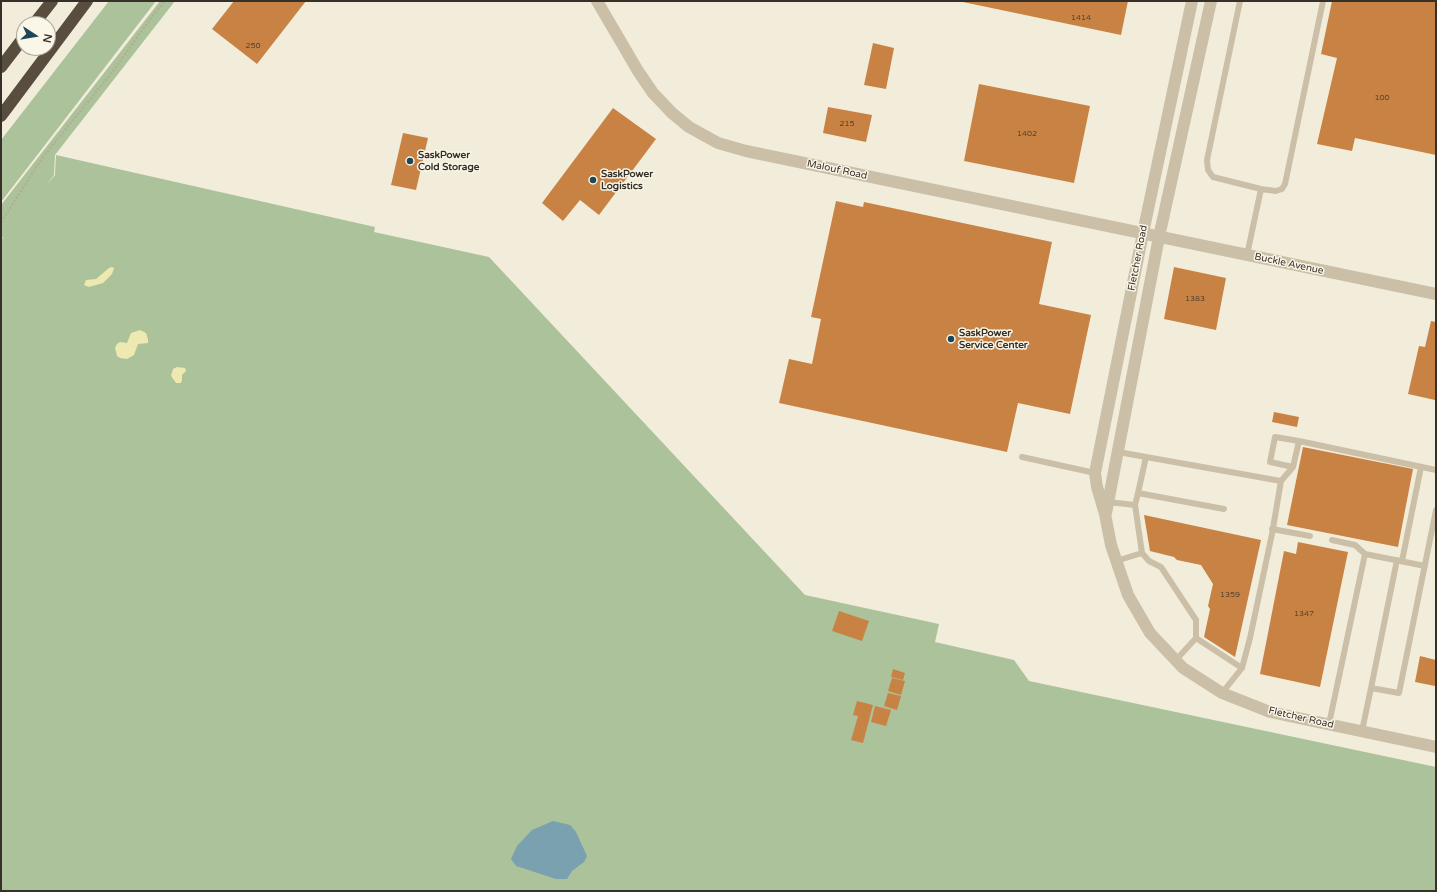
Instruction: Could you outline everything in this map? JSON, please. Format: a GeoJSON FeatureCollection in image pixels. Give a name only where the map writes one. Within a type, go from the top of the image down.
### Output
{"type":"FeatureCollection","features":[{"type":"Feature","properties":{"kind":"highway"},"geometry":{"type":"LineString","coordinates":[[40,16],[52,1]]}},
{"type":"Feature","properties":{"kind":"highway"},"geometry":{"type":"LineString","coordinates":[[1,116],[88,1]]}},
{"type":"Feature","properties":{"kind":"highway"},"geometry":{"type":"LineString","coordinates":[[1,67],[16,47]]}},
{"type":"Feature","properties":{"kind":"street","name":"Malouf Road"},"geometry":{"type":"LineString","coordinates":[[597,1],[638,72],[653,93],[672,113],[689,127],[718,143],[746,152],[1143,233]]}},
{"type":"Feature","properties":{"kind":"street","name":"Fletcher Road"},"geometry":{"type":"LineString","coordinates":[[1192,1],[1143,233],[1095,473],[1116,561],[1128,595],[1150,633],[1182,668],[1222,693],[1270,712],[1436,747]]}},
{"type":"Feature","properties":{"kind":"street","name":"Fletcher Road"},"geometry":{"type":"LineString","coordinates":[[1105,514],[1159,237],[1211,1]]}},
{"type":"Feature","properties":{"kind":"street","name":"Buckle Avenue"},"geometry":{"type":"LineString","coordinates":[[1143,233],[1436,294]]}},
{"type":"Feature","properties":{"kind":"lane"},"geometry":{"type":"LineString","coordinates":[[1240,1],[1207,160],[1208,170],[1212,177],[1276,192],[1282,189],[1285,184],[1323,1]]}},
{"type":"Feature","properties":{"kind":"lane"},"geometry":{"type":"LineString","coordinates":[[1247,255],[1261,189]]}},
{"type":"Feature","properties":{"kind":"lane"},"geometry":{"type":"LineString","coordinates":[[1294,467],[1270,462],[1275,437],[1436,470]]}},
{"type":"Feature","properties":{"kind":"lane"},"geometry":{"type":"LineString","coordinates":[[1222,693],[1242,668],[1250,638],[1281,481],[1294,467],[1299,441]]}},
{"type":"Feature","properties":{"kind":"lane"},"geometry":{"type":"LineString","coordinates":[[1118,452],[1281,481]]}},
{"type":"Feature","properties":{"kind":"lane"},"geometry":{"type":"LineString","coordinates":[[1022,457],[1095,473]]}},
{"type":"Feature","properties":{"kind":"lane"},"geometry":{"type":"LineString","coordinates":[[1146,457],[1135,505],[1142,553],[1148,561],[1162,567],[1196,620],[1196,638],[1175,660]]}},
{"type":"Feature","properties":{"kind":"lane"},"geometry":{"type":"LineString","coordinates":[[1362,731],[1421,467]]}},
{"type":"Feature","properties":{"kind":"lane"},"geometry":{"type":"LineString","coordinates":[[1138,493],[1224,509]]}},
{"type":"Feature","properties":{"kind":"lane"},"geometry":{"type":"LineString","coordinates":[[1108,502],[1135,505]]}},
{"type":"Feature","properties":{"kind":"lane"},"geometry":{"type":"LineString","coordinates":[[1371,688],[1399,693],[1436,510]]}},
{"type":"Feature","properties":{"kind":"lane"},"geometry":{"type":"LineString","coordinates":[[1272,529],[1310,536]]}},
{"type":"Feature","properties":{"kind":"lane"},"geometry":{"type":"LineString","coordinates":[[1332,540],[1355,545],[1365,554],[1425,566]]}},
{"type":"Feature","properties":{"kind":"lane"},"geometry":{"type":"LineString","coordinates":[[1116,561],[1142,553]]}},
{"type":"Feature","properties":{"kind":"lane"},"geometry":{"type":"LineString","coordinates":[[1329,724],[1365,554]]}},
{"type":"Feature","properties":{"kind":"lane"},"geometry":{"type":"LineString","coordinates":[[1196,638],[1242,668]]}},
{"type":"Feature","properties":{"kind":"path"},"geometry":{"type":"LineString","coordinates":[[1,222],[43,158],[114,70],[165,1]]}},
{"type":"Feature","properties":{"kind":"green space"},"geometry":{"type":"Polygon","coordinates":[[[109,1],[156,1],[1,202],[1,140],[109,1]]]}},
{"type":"Feature","properties":{"kind":"green space"},"geometry":{"type":"Polygon","coordinates":[[[160,1],[175,1],[55,155],[54,175],[47,184],[55,175],[56,155],[375,227],[374,232],[489,257],[805,595],[939,624],[935,642],[1014,660],[1029,681],[1436,767],[1436,891],[1,891],[1,241],[4,236],[1,239],[1,205],[160,1]]]}},
{"type":"Feature","properties":{"kind":"sand"},"geometry":{"type":"Polygon","coordinates":[[[112,267],[114,268],[112,274],[103,283],[89,287],[84,285],[86,280],[96,279],[112,267]]]}},
{"type":"Feature","properties":{"kind":"sand"},"geometry":{"type":"Polygon","coordinates":[[[140,330],[146,333],[148,343],[138,344],[134,355],[127,359],[117,356],[115,348],[117,344],[120,342],[127,343],[131,333],[140,330]]]}},
{"type":"Feature","properties":{"kind":"sand"},"geometry":{"type":"Polygon","coordinates":[[[177,367],[185,368],[186,371],[182,375],[181,383],[176,383],[171,376],[173,369],[177,367]]]}},
{"type":"Feature","properties":{"kind":"water"},"geometry":{"type":"Polygon","coordinates":[[[553,821],[570,825],[576,832],[587,856],[584,862],[572,871],[567,879],[556,879],[516,866],[511,859],[517,846],[532,830],[553,821]]]}},
{"type":"Feature","properties":{"kind":"building"},"geometry":{"type":"Polygon","coordinates":[[[234,1],[306,1],[257,64],[212,29],[234,1]]]}},
{"type":"Feature","properties":{"kind":"building"},"geometry":{"type":"Polygon","coordinates":[[[958,1],[1128,1],[1121,35],[958,1]]]}},
{"type":"Feature","properties":{"kind":"building"},"geometry":{"type":"Polygon","coordinates":[[[1332,1],[1436,1],[1436,155],[1355,138],[1352,151],[1317,144],[1337,58],[1321,54],[1332,1]]]}},
{"type":"Feature","properties":{"kind":"building"},"geometry":{"type":"Polygon","coordinates":[[[873,43],[894,48],[886,89],[864,85],[873,43]]]}},
{"type":"Feature","properties":{"kind":"building"},"geometry":{"type":"Polygon","coordinates":[[[979,84],[1090,106],[1074,183],[964,161],[979,84]]]}},
{"type":"Feature","properties":{"kind":"building"},"geometry":{"type":"Polygon","coordinates":[[[828,107],[872,115],[866,142],[823,133],[828,107]]]}},
{"type":"Feature","properties":{"kind":"building","name":"SaskPower Logistics"},"geometry":{"type":"Polygon","coordinates":[[[613,108],[656,139],[599,215],[580,200],[563,221],[542,203],[613,108]]]}},
{"type":"Feature","properties":{"kind":"building","name":"SaskPower Cold Storage"},"geometry":{"type":"Polygon","coordinates":[[[403,133],[428,138],[416,190],[391,185],[403,133]]]}},
{"type":"Feature","properties":{"kind":"building","name":"SaskPower Service Center"},"geometry":{"type":"Polygon","coordinates":[[[836,201],[863,207],[864,202],[1052,242],[1039,304],[1091,315],[1070,414],[1018,403],[1007,452],[779,403],[789,359],[812,364],[821,319],[811,317],[836,201]]]}},
{"type":"Feature","properties":{"kind":"building"},"geometry":{"type":"Polygon","coordinates":[[[1174,267],[1226,278],[1216,330],[1164,319],[1174,267]]]}},
{"type":"Feature","properties":{"kind":"building"},"geometry":{"type":"Polygon","coordinates":[[[1431,321],[1436,322],[1435,400],[1408,394],[1419,346],[1425,347],[1431,321]]]}},
{"type":"Feature","properties":{"kind":"building"},"geometry":{"type":"Polygon","coordinates":[[[1274,412],[1299,417],[1297,427],[1272,422],[1274,412]]]}},
{"type":"Feature","properties":{"kind":"building"},"geometry":{"type":"Polygon","coordinates":[[[1303,447],[1413,469],[1398,547],[1287,525],[1303,447]]]}},
{"type":"Feature","properties":{"kind":"building"},"geometry":{"type":"Polygon","coordinates":[[[1144,515],[1261,540],[1235,657],[1204,637],[1210,609],[1208,606],[1213,584],[1201,565],[1177,560],[1174,557],[1150,551],[1144,515]]]}},
{"type":"Feature","properties":{"kind":"building"},"geometry":{"type":"Polygon","coordinates":[[[1298,542],[1348,552],[1320,687],[1260,674],[1284,551],[1296,554],[1298,542]]]}},
{"type":"Feature","properties":{"kind":"building"},"geometry":{"type":"Polygon","coordinates":[[[839,611],[869,621],[862,641],[832,631],[839,611]]]}},
{"type":"Feature","properties":{"kind":"building"},"geometry":{"type":"Polygon","coordinates":[[[1420,656],[1436,660],[1435,686],[1415,682],[1420,656]]]}},
{"type":"Feature","properties":{"kind":"building"},"geometry":{"type":"Polygon","coordinates":[[[893,669],[905,673],[903,680],[891,677],[893,669]]]}},
{"type":"Feature","properties":{"kind":"building"},"geometry":{"type":"Polygon","coordinates":[[[892,678],[905,681],[901,695],[888,691],[892,678]]]}},
{"type":"Feature","properties":{"kind":"building"},"geometry":{"type":"Polygon","coordinates":[[[888,693],[901,696],[897,710],[884,706],[888,693]]]}},
{"type":"Feature","properties":{"kind":"building"},"geometry":{"type":"Polygon","coordinates":[[[857,701],[873,705],[863,743],[851,740],[858,716],[853,715],[857,701]]]}},
{"type":"Feature","properties":{"kind":"building"},"geometry":{"type":"Polygon","coordinates":[[[875,706],[891,710],[886,726],[871,722],[875,706]]]}},
{"type":"Feature","properties":{"kind":"place","name":"SaskPower Cold Storage"},"geometry":{"type":"Point","coordinates":[410,161]}},
{"type":"Feature","properties":{"kind":"place","name":"SaskPower Logistics"},"geometry":{"type":"Point","coordinates":[593,180]}},
{"type":"Feature","properties":{"kind":"place","name":"SaskPower Service Center"},"geometry":{"type":"Point","coordinates":[951,339]}}]}
